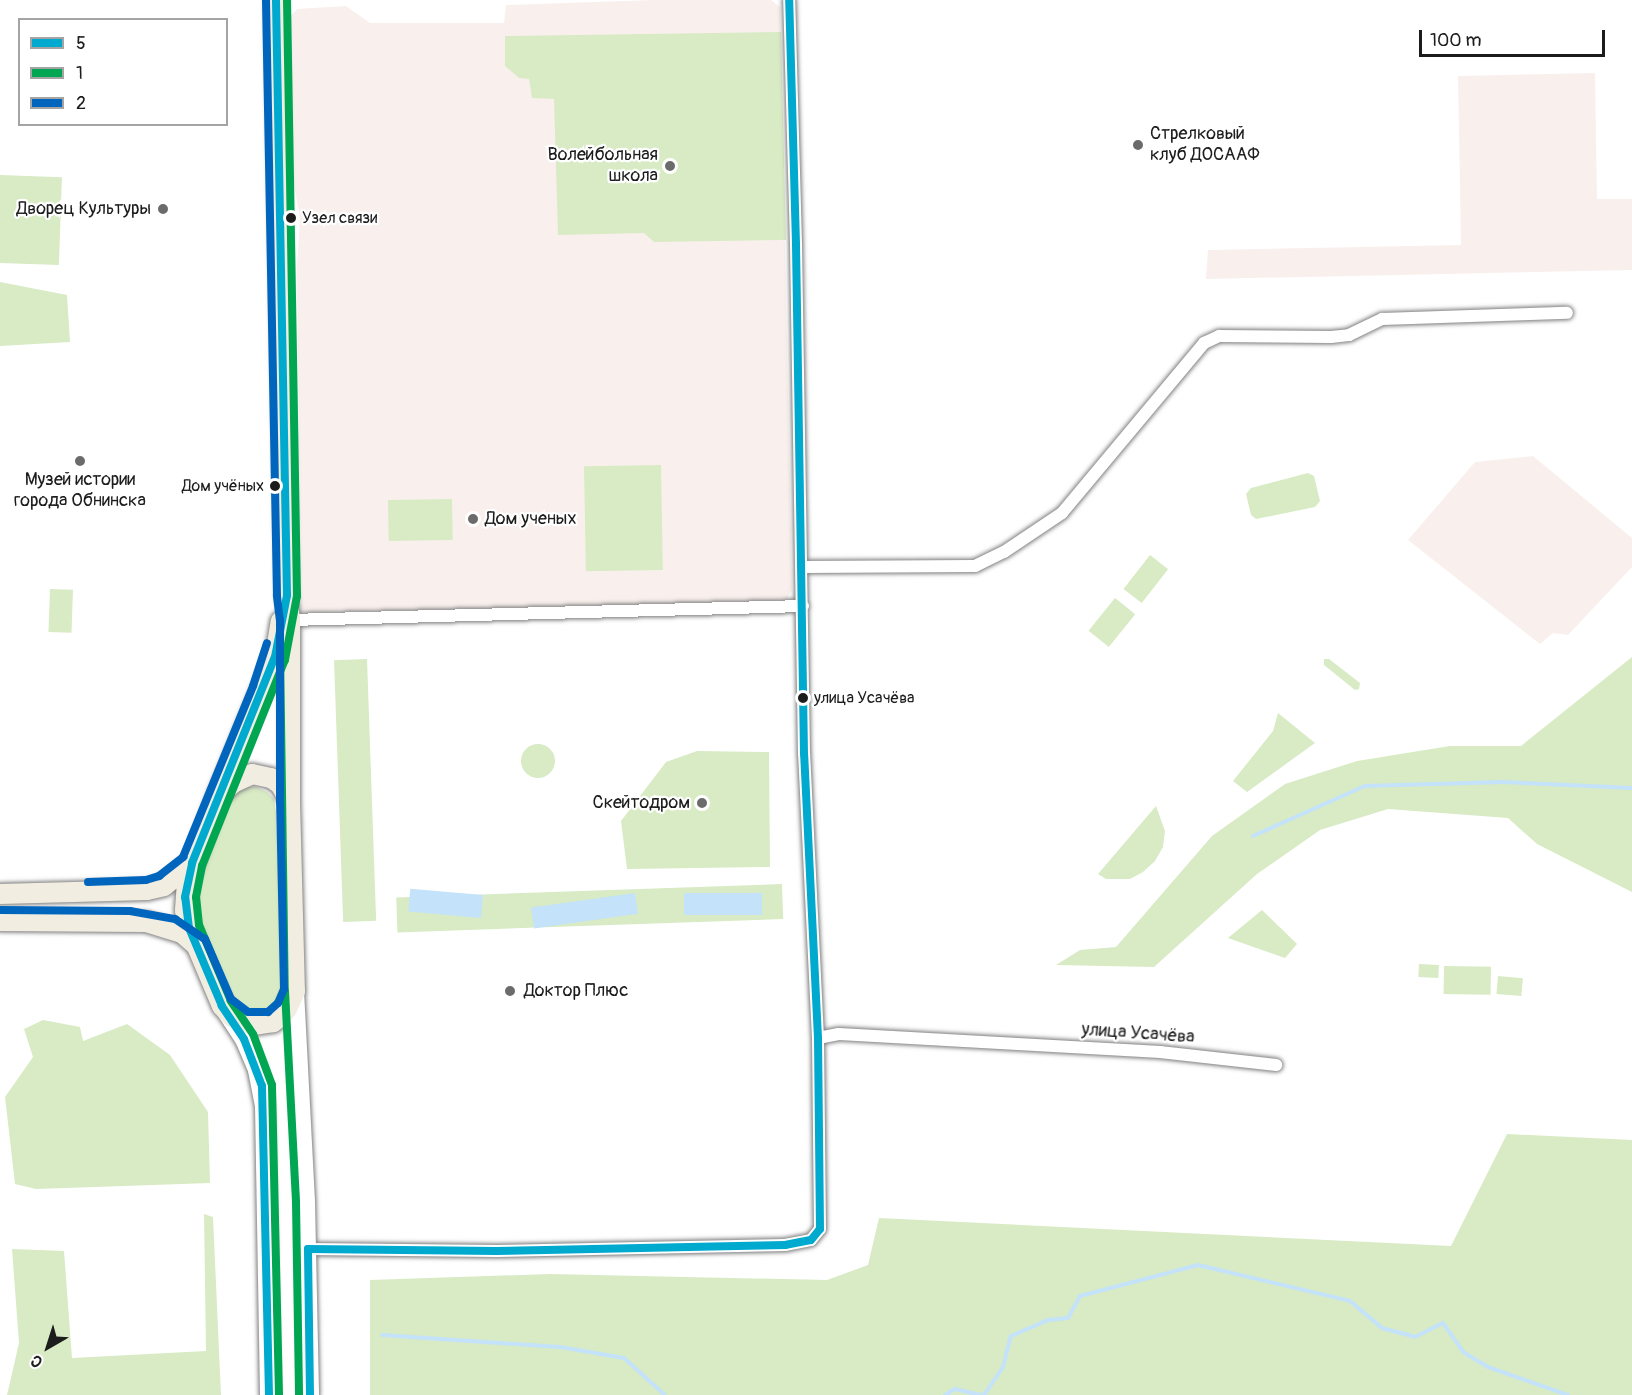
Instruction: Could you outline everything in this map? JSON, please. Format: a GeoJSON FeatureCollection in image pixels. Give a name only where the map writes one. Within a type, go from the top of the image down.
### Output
{"type":"FeatureCollection","features":[{"type":"Feature","properties":{"kind":"main road"},"geometry":{"type":"LineString","coordinates":[[276,0],[287,595],[290,620],[290,802],[295,991],[308,1249],[310,1395]]}},
{"type":"Feature","properties":{"kind":"main road"},"geometry":{"type":"LineString","coordinates":[[269,1395],[264,1106],[257,1070],[244,1039],[222,1006],[185,910],[187,881],[192,863],[275,657],[287,595]]}},
{"type":"Feature","properties":{"kind":"main road"},"geometry":{"type":"LineString","coordinates":[[217,798],[233,783],[252,774],[271,778],[280,784],[290,802]]}},
{"type":"Feature","properties":{"kind":"main road"},"geometry":{"type":"LineString","coordinates":[[0,894],[130,890],[164,886],[192,863]]}},
{"type":"Feature","properties":{"kind":"main road"},"geometry":{"type":"LineString","coordinates":[[129,921],[130,890]]}},
{"type":"Feature","properties":{"kind":"main road"},"geometry":{"type":"LineString","coordinates":[[0,921],[129,921],[172,928],[197,946]]}},
{"type":"Feature","properties":{"kind":"main road"},"geometry":{"type":"LineString","coordinates":[[222,1006],[232,1017],[243,1023],[262,1024],[280,1017],[287,1009],[295,991]]}},
{"type":"Feature","properties":{"kind":"street"},"geometry":{"type":"LineString","coordinates":[[308,1249],[714,1248],[785,1245],[811,1240],[820,1229],[818,1038],[804,754],[789,0]]}},
{"type":"Feature","properties":{"kind":"street"},"geometry":{"type":"LineString","coordinates":[[802,567],[975,566],[1004,552],[1062,513],[1199,348],[1219,336],[1331,337],[1348,335],[1382,319],[1567,313]]}},
{"type":"Feature","properties":{"kind":"street"},"geometry":{"type":"LineString","coordinates":[[290,620],[802,606]]}},
{"type":"Feature","properties":{"kind":"street","name":"улица Усачёва"},"geometry":{"type":"LineString","coordinates":[[818,1038],[839,1034],[1160,1052],[1276,1065]]}},
{"type":"Feature","properties":{"kind":"shaded area"},"geometry":{"type":"Polygon","coordinates":[[[654,0],[771,0],[780,7],[792,590],[784,604],[301,612],[297,268],[300,218],[294,184],[288,19],[297,9],[346,6],[370,23],[504,23],[506,5],[654,0]]]}},
{"type":"Feature","properties":{"kind":"shaded area"},"geometry":{"type":"Polygon","coordinates":[[[1595,73],[1597,199],[1632,199],[1632,270],[1206,279],[1208,250],[1461,245],[1458,76],[1595,73]]]}},
{"type":"Feature","properties":{"kind":"shaded area"},"geometry":{"type":"Polygon","coordinates":[[[1533,456],[1632,538],[1632,567],[1568,635],[1553,633],[1540,644],[1408,540],[1475,462],[1533,456]]]}},
{"type":"Feature","properties":{"kind":"green space","name":"Волейбольная школа"},"geometry":{"type":"Polygon","coordinates":[[[781,32],[786,240],[654,242],[644,233],[558,235],[554,99],[532,98],[529,79],[519,78],[505,66],[505,36],[781,32]]]}},
{"type":"Feature","properties":{"kind":"green space"},"geometry":{"type":"Polygon","coordinates":[[[0,175],[62,177],[59,265],[0,263],[0,175]]]}},
{"type":"Feature","properties":{"kind":"green space"},"geometry":{"type":"Polygon","coordinates":[[[0,282],[67,295],[70,342],[0,346],[0,282]]]}},
{"type":"Feature","properties":{"kind":"green space"},"geometry":{"type":"Polygon","coordinates":[[[661,465],[663,570],[586,571],[584,466],[661,465]]]}},
{"type":"Feature","properties":{"kind":"green space"},"geometry":{"type":"Polygon","coordinates":[[[1308,473],[1314,476],[1320,501],[1315,507],[1256,519],[1251,515],[1246,494],[1251,488],[1308,473]]]}},
{"type":"Feature","properties":{"kind":"green space"},"geometry":{"type":"Polygon","coordinates":[[[452,499],[453,540],[389,541],[388,500],[452,499]]]}},
{"type":"Feature","properties":{"kind":"green space"},"geometry":{"type":"Polygon","coordinates":[[[1150,555],[1168,569],[1142,603],[1124,589],[1150,555]]]}},
{"type":"Feature","properties":{"kind":"green space"},"geometry":{"type":"Polygon","coordinates":[[[50,589],[73,590],[71,633],[48,632],[50,589]]]}},
{"type":"Feature","properties":{"kind":"green space"},"geometry":{"type":"Polygon","coordinates":[[[1115,598],[1135,614],[1109,647],[1089,631],[1115,598]]]}},
{"type":"Feature","properties":{"kind":"green space"},"geometry":{"type":"Polygon","coordinates":[[[1632,657],[1632,892],[1537,844],[1508,818],[1388,809],[1320,830],[1257,874],[1154,967],[1056,965],[1080,950],[1116,947],[1212,836],[1285,784],[1357,761],[1450,746],[1521,746],[1632,657]]]}},
{"type":"Feature","properties":{"kind":"green space"},"geometry":{"type":"Polygon","coordinates":[[[367,659],[376,921],[343,922],[334,660],[367,659]]]}},
{"type":"Feature","properties":{"kind":"green space"},"geometry":{"type":"Polygon","coordinates":[[[1324,659],[1329,659],[1360,683],[1359,689],[1355,690],[1324,665],[1324,659]]]}},
{"type":"Feature","properties":{"kind":"green space"},"geometry":{"type":"Polygon","coordinates":[[[1278,713],[1315,743],[1247,792],[1233,781],[1273,731],[1278,713]]]}},
{"type":"Feature","properties":{"kind":"green space"},"geometry":{"type":"Polygon","coordinates":[[[538,744],[550,749],[555,761],[550,773],[538,778],[526,773],[521,761],[526,749],[538,744]]]}},
{"type":"Feature","properties":{"kind":"green space","name":"Скейтодром"},"geometry":{"type":"Polygon","coordinates":[[[697,751],[769,752],[770,867],[627,869],[621,821],[666,762],[697,751]]]}},
{"type":"Feature","properties":{"kind":"green space"},"geometry":{"type":"Polygon","coordinates":[[[246,787],[256,787],[267,792],[274,799],[276,812],[283,996],[281,1004],[264,1018],[246,1015],[227,995],[190,911],[193,888],[226,805],[232,797],[246,787]]]}},
{"type":"Feature","properties":{"kind":"green space"},"geometry":{"type":"Polygon","coordinates":[[[1156,806],[1165,831],[1163,847],[1155,861],[1143,872],[1130,879],[1106,879],[1098,874],[1156,806]]]}},
{"type":"Feature","properties":{"kind":"green space"},"geometry":{"type":"Polygon","coordinates":[[[782,884],[783,919],[397,932],[396,897],[782,884]]]}},
{"type":"Feature","properties":{"kind":"green space"},"geometry":{"type":"Polygon","coordinates":[[[1262,910],[1297,944],[1285,958],[1228,938],[1262,910]]]}},
{"type":"Feature","properties":{"kind":"green space"},"geometry":{"type":"Polygon","coordinates":[[[1419,964],[1439,965],[1438,978],[1418,977],[1419,964]]]}},
{"type":"Feature","properties":{"kind":"green space"},"geometry":{"type":"Polygon","coordinates":[[[1444,966],[1491,967],[1491,995],[1444,994],[1444,966]]]}},
{"type":"Feature","properties":{"kind":"green space"},"geometry":{"type":"Polygon","coordinates":[[[1498,976],[1523,978],[1521,996],[1496,994],[1498,976]]]}},
{"type":"Feature","properties":{"kind":"green space"},"geometry":{"type":"Polygon","coordinates":[[[43,1020],[80,1027],[83,1041],[127,1024],[170,1055],[208,1112],[210,1183],[36,1189],[15,1184],[5,1097],[33,1057],[24,1029],[43,1020]]]}},
{"type":"Feature","properties":{"kind":"green space"},"geometry":{"type":"Polygon","coordinates":[[[1507,1134],[1632,1140],[1632,1395],[370,1395],[370,1280],[550,1274],[827,1280],[868,1265],[879,1218],[1451,1246],[1507,1134]]]}},
{"type":"Feature","properties":{"kind":"green space"},"geometry":{"type":"Polygon","coordinates":[[[204,1214],[213,1217],[221,1395],[7,1395],[19,1343],[12,1249],[64,1251],[72,1358],[206,1351],[204,1214]]]}},
{"type":"Feature","properties":{"kind":"water"},"geometry":{"type":"Polygon","coordinates":[[[410,889],[483,895],[481,918],[408,912],[410,889]]]}},
{"type":"Feature","properties":{"kind":"water"},"geometry":{"type":"Polygon","coordinates":[[[635,893],[638,914],[534,928],[531,908],[635,893]]]}},
{"type":"Feature","properties":{"kind":"water"},"geometry":{"type":"Polygon","coordinates":[[[684,893],[762,893],[762,915],[684,915],[684,893]]]}},
{"type":"Feature","properties":{"kind":"waterway"},"geometry":{"type":"LineString","coordinates":[[1253,836],[1365,786],[1502,782],[1632,788]]}},
{"type":"Feature","properties":{"kind":"waterway"},"geometry":{"type":"LineString","coordinates":[[984,1395],[1003,1367],[1011,1336],[1048,1320],[1068,1318],[1080,1296],[1198,1265],[1350,1301],[1382,1328],[1415,1337],[1443,1323],[1463,1352],[1488,1367],[1568,1395]]}},
{"type":"Feature","properties":{"kind":"waterway"},"geometry":{"type":"LineString","coordinates":[[382,1335],[560,1347],[624,1358],[665,1395]]}},
{"type":"Feature","properties":{"kind":"waterway"},"geometry":{"type":"LineString","coordinates":[[945,1395],[955,1389],[982,1395]]}},
{"type":"Feature","properties":{"kind":"transit line","name":"2"},"geometry":{"type":"LineString","coordinates":[[0,910],[130,911],[175,919],[205,939],[231,999],[248,1012],[268,1012],[278,1003],[284,989],[280,802],[280,621],[277,595],[266,0]]}},
{"type":"Feature","properties":{"kind":"transit line","name":"5"},"geometry":{"type":"LineString","coordinates":[[269,1395],[262,1086],[244,1039],[222,1006],[189,928],[185,897],[192,863],[275,657],[287,595],[276,0]]}},
{"type":"Feature","properties":{"kind":"transit line","name":"1"},"geometry":{"type":"LineString","coordinates":[[279,1395],[272,1085],[253,1034],[231,1001],[199,925],[196,897],[202,866],[285,660],[297,596],[287,0]]}},
{"type":"Feature","properties":{"kind":"transit line","name":"5"},"geometry":{"type":"LineString","coordinates":[[310,1395],[308,1249],[497,1251],[785,1245],[811,1240],[820,1229],[818,1038],[804,754],[796,244],[789,0]]}},
{"type":"Feature","properties":{"kind":"transit line","name":"2"},"geometry":{"type":"LineString","coordinates":[[88,882],[146,880],[159,876],[183,857],[253,686],[267,643]]}},
{"type":"Feature","properties":{"kind":"transit line","name":"1"},"geometry":{"type":"LineString","coordinates":[[280,649],[285,991],[296,1202],[299,1395]]}},
{"type":"Feature","properties":{"kind":"place","name":"Стрелковый клуб ДОСААФ"},"geometry":{"type":"Point","coordinates":[1138,145]}},
{"type":"Feature","properties":{"kind":"place","name":"Волейбольная школа"},"geometry":{"type":"Point","coordinates":[670,166]}},
{"type":"Feature","properties":{"kind":"place","name":"Дворец Культуры"},"geometry":{"type":"Point","coordinates":[163,209]}},
{"type":"Feature","properties":{"kind":"place","name":"Узел связи"},"geometry":{"type":"Point","coordinates":[291,218]}},
{"type":"Feature","properties":{"kind":"place","name":"Музей истории города Обнинска"},"geometry":{"type":"Point","coordinates":[80,461]}},
{"type":"Feature","properties":{"kind":"place","name":"Дом учёных"},"geometry":{"type":"Point","coordinates":[275,486]}},
{"type":"Feature","properties":{"kind":"place","name":"Дом ученых"},"geometry":{"type":"Point","coordinates":[473,519]}},
{"type":"Feature","properties":{"kind":"place","name":"улица Усачёва"},"geometry":{"type":"Point","coordinates":[803,698]}},
{"type":"Feature","properties":{"kind":"place","name":"Скейтодром"},"geometry":{"type":"Point","coordinates":[702,803]}},
{"type":"Feature","properties":{"kind":"place","name":"Доктор Плюс"},"geometry":{"type":"Point","coordinates":[510,991]}}]}
